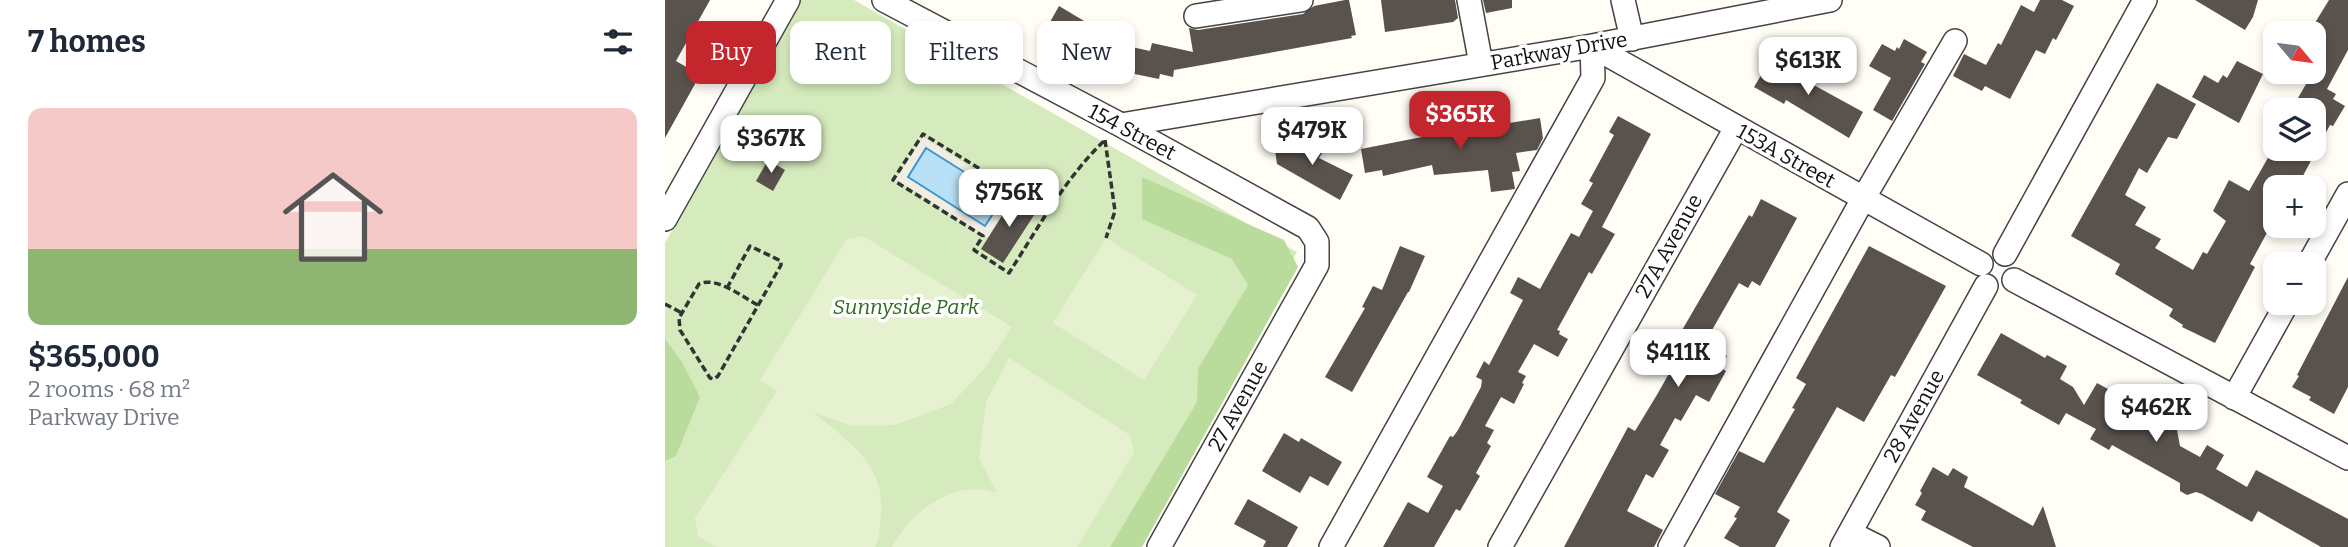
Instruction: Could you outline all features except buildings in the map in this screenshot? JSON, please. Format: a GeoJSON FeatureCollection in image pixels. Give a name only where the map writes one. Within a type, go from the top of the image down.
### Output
{"type":"FeatureCollection","features":[{"type":"Feature","properties":{"kind":"street"},"geometry":{"type":"LineString","coordinates":[[665,219],[787,0]]}},
{"type":"Feature","properties":{"kind":"street","name":"154 Street"},"geometry":{"type":"LineString","coordinates":[[884,0],[1121,125],[1308,228],[1317,242],[1317,265]]}},
{"type":"Feature","properties":{"kind":"street"},"geometry":{"type":"LineString","coordinates":[[1469,0],[1481,64]]}},
{"type":"Feature","properties":{"kind":"street"},"geometry":{"type":"LineString","coordinates":[[1623,0],[1632,38]]}},
{"type":"Feature","properties":{"kind":"street","name":"Parkway Drive"},"geometry":{"type":"LineString","coordinates":[[1121,125],[1592,46],[1830,0]]}},
{"type":"Feature","properties":{"kind":"street"},"geometry":{"type":"LineString","coordinates":[[2005,254],[2145,0]]}},
{"type":"Feature","properties":{"kind":"street"},"geometry":{"type":"LineString","coordinates":[[1196,16],[1289,1]]}},
{"type":"Feature","properties":{"kind":"street"},"geometry":{"type":"LineString","coordinates":[[1670,547],[1863,199],[1955,41]]}},
{"type":"Feature","properties":{"kind":"street"},"geometry":{"type":"LineString","coordinates":[[1331,547],[1593,78],[1592,46]]}},
{"type":"Feature","properties":{"kind":"street","name":"153A Street"},"geometry":{"type":"LineString","coordinates":[[1592,46],[1863,199],[1983,275]]}},
{"type":"Feature","properties":{"kind":"street","name":"27A Avenue"},"geometry":{"type":"LineString","coordinates":[[1500,547],[1736,128]]}},
{"type":"Feature","properties":{"kind":"street"},"geometry":{"type":"LineString","coordinates":[[2316,252],[2348,194]]}},
{"type":"Feature","properties":{"kind":"street"},"geometry":{"type":"LineString","coordinates":[[2005,254],[2016,269],[2014,280],[2001,289],[1983,275],[1989,255],[2005,254]]}},
{"type":"Feature","properties":{"kind":"street","name":"27 Avenue"},"geometry":{"type":"LineString","coordinates":[[1159,547],[1317,265]]}},
{"type":"Feature","properties":{"kind":"street","name":"28 Avenue"},"geometry":{"type":"LineString","coordinates":[[1846,540],[1983,275]]}},
{"type":"Feature","properties":{"kind":"street"},"geometry":{"type":"LineString","coordinates":[[2014,280],[2348,458]]}},
{"type":"Feature","properties":{"kind":"street"},"geometry":{"type":"LineString","coordinates":[[2234,398],[2280,315]]}},
{"type":"Feature","properties":{"kind":"street"},"geometry":{"type":"LineString","coordinates":[[1846,540],[1878,547]]}},
{"type":"Feature","properties":{"kind":"path"},"geometry":{"type":"LineString","coordinates":[[1052,208],[1005,178],[993,177],[923,134],[893,180],[983,236],[974,250],[1009,273],[1052,208],[1092,153],[1105,140],[1115,211],[1106,238]]}},
{"type":"Feature","properties":{"kind":"path"},"geometry":{"type":"LineString","coordinates":[[726,288],[751,246],[780,259],[782,265],[718,376],[710,378],[683,337],[679,318],[699,284],[707,281],[758,305]]}},
{"type":"Feature","properties":{"kind":"path"},"geometry":{"type":"LineString","coordinates":[[665,304],[681,313]]}},
{"type":"Feature","properties":{"kind":"green space","name":"Sunnyside Park"},"geometry":{"type":"Polygon","coordinates":[[[798,0],[854,0],[891,21],[790,21],[790,84],[891,84],[891,21],[905,29],[905,84],[1002,84],[1297,252],[1128,547],[665,547],[665,243],[752,84],[776,84],[776,40],[798,0]]]}},
{"type":"Feature","properties":{"kind":"green space"},"geometry":{"type":"Polygon","coordinates":[[[1142,177],[1284,240],[1298,267],[1142,547],[1110,547],[1197,402],[1198,369],[1248,285],[1232,259],[1142,219],[1142,177]]]}},
{"type":"Feature","properties":{"kind":"green space"},"geometry":{"type":"Polygon","coordinates":[[[863,236],[1012,327],[984,369],[951,404],[895,425],[852,426],[813,412],[862,455],[877,481],[881,497],[881,515],[875,547],[717,547],[698,536],[695,518],[777,391],[760,380],[847,239],[863,236]]]}},
{"type":"Feature","properties":{"kind":"green space"},"geometry":{"type":"Polygon","coordinates":[[[1106,238],[1197,295],[1144,380],[1053,323],[1106,238]]]}},
{"type":"Feature","properties":{"kind":"green space"},"geometry":{"type":"Polygon","coordinates":[[[665,339],[682,362],[700,397],[676,456],[665,461],[665,339]]]}},
{"type":"Feature","properties":{"kind":"green space"},"geometry":{"type":"Polygon","coordinates":[[[1009,358],[1130,435],[1134,452],[1077,547],[892,547],[911,521],[936,500],[966,490],[981,489],[997,493],[979,458],[986,402],[1009,358]]]}},
{"type":"Feature","properties":{"kind":"shaded area"},"geometry":{"type":"Polygon","coordinates":[[[923,137],[1015,195],[988,238],[896,179],[923,137]]]}},
{"type":"Feature","properties":{"kind":"water"},"geometry":{"type":"Polygon","coordinates":[[[926,148],[1004,197],[985,226],[908,177],[926,148]]]}}]}
